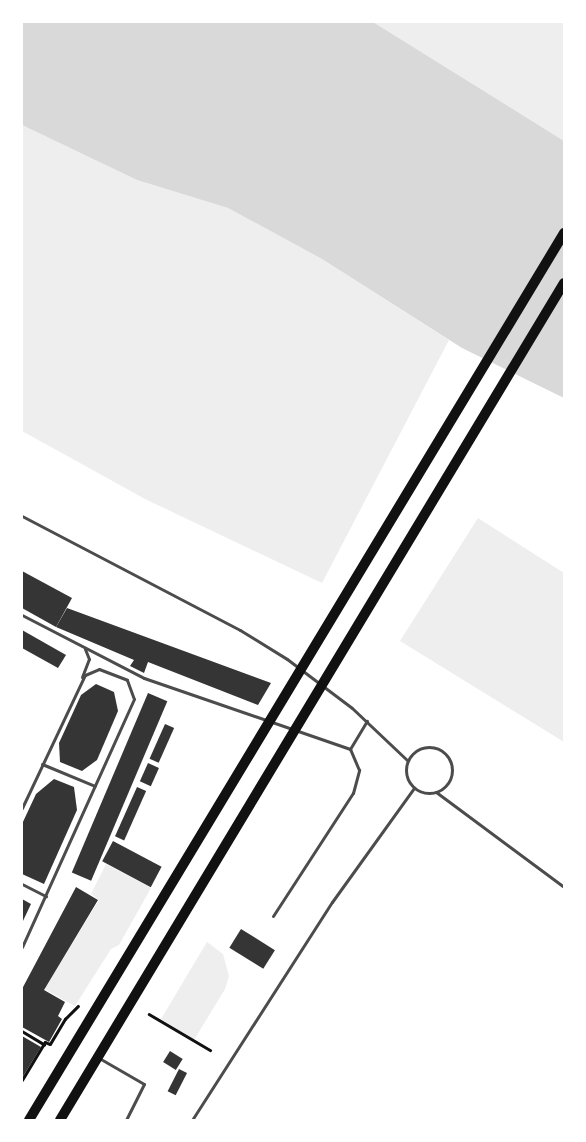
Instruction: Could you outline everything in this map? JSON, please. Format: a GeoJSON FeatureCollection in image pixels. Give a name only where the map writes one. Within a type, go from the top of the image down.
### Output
{"type":"FeatureCollection","features":[{"type":"Feature","properties":{"kind":"main road"},"geometry":{"type":"LineString","coordinates":[[29,1120],[564,233]]}},
{"type":"Feature","properties":{"kind":"main road"},"geometry":{"type":"LineString","coordinates":[[60,1120],[564,283]]}},
{"type":"Feature","properties":{"kind":"lane"},"geometry":{"type":"LineString","coordinates":[[22,516],[240,630],[286,659],[367,721],[407,760],[406,775],[414,788],[436,792],[564,886]]}},
{"type":"Feature","properties":{"kind":"lane"},"geometry":{"type":"LineString","coordinates":[[22,615],[85,649],[144,678],[350,749],[359,770],[354,793],[273,916]]}},
{"type":"Feature","properties":{"kind":"lane"},"geometry":{"type":"LineString","coordinates":[[22,808],[90,659],[85,649]]}},
{"type":"Feature","properties":{"kind":"lane"},"geometry":{"type":"LineString","coordinates":[[22,947],[134,700],[130,684],[116,674],[99,669],[91,671],[81,681]]}},
{"type":"Feature","properties":{"kind":"lane"},"geometry":{"type":"LineString","coordinates":[[350,749],[367,721]]}},
{"type":"Feature","properties":{"kind":"lane"},"geometry":{"type":"LineString","coordinates":[[407,760],[426,747],[447,754],[451,776],[436,792]]}},
{"type":"Feature","properties":{"kind":"lane"},"geometry":{"type":"LineString","coordinates":[[42,764],[95,786]]}},
{"type":"Feature","properties":{"kind":"lane"},"geometry":{"type":"LineString","coordinates":[[192,1120],[332,902],[414,788]]}},
{"type":"Feature","properties":{"kind":"lane"},"geometry":{"type":"LineString","coordinates":[[22,884],[46,896]]}},
{"type":"Feature","properties":{"kind":"lane"},"geometry":{"type":"LineString","coordinates":[[98,1058],[144,1084],[126,1120]]}},
{"type":"Feature","properties":{"kind":"path"},"geometry":{"type":"LineString","coordinates":[[22,1031],[44,1044],[50,1044],[64,1019],[81,1001]]}},
{"type":"Feature","properties":{"kind":"path"},"geometry":{"type":"LineString","coordinates":[[149,1014],[210,1050]]}},
{"type":"Feature","properties":{"kind":"path"},"geometry":{"type":"LineString","coordinates":[[22,1080],[44,1044]]}},
{"type":"Feature","properties":{"kind":"shaded area"},"geometry":{"type":"Polygon","coordinates":[[[22,22],[373,22],[564,141],[564,398],[462,348],[322,259],[228,208],[137,180],[22,125],[22,22]]]}},
{"type":"Feature","properties":{"kind":"shaded area"},"geometry":{"type":"Polygon","coordinates":[[[373,22],[564,22],[564,141],[373,22]]]}},
{"type":"Feature","properties":{"kind":"shaded area"},"geometry":{"type":"Polygon","coordinates":[[[22,125],[137,180],[228,208],[322,259],[449,340],[322,583],[145,499],[22,431],[22,125]]]}},
{"type":"Feature","properties":{"kind":"shaded area"},"geometry":{"type":"Polygon","coordinates":[[[478,518],[564,573],[564,742],[400,641],[478,518]]]}},
{"type":"Feature","properties":{"kind":"shaded area"},"geometry":{"type":"Polygon","coordinates":[[[106,864],[151,888],[119,945],[111,949],[75,1006],[44,989],[99,900],[91,894],[106,864]]]}},
{"type":"Feature","properties":{"kind":"shaded area"},"geometry":{"type":"Polygon","coordinates":[[[207,942],[223,954],[229,976],[225,989],[194,1040],[161,1019],[207,942]]]}},
{"type":"Feature","properties":{"kind":"building"},"geometry":{"type":"Polygon","coordinates":[[[22,571],[72,598],[56,627],[22,608],[22,571]]]}},
{"type":"Feature","properties":{"kind":"building"},"geometry":{"type":"Polygon","coordinates":[[[67,608],[271,683],[258,705],[148,662],[144,673],[130,666],[134,660],[56,627],[67,608]]]}},
{"type":"Feature","properties":{"kind":"building"},"geometry":{"type":"Polygon","coordinates":[[[22,630],[66,655],[58,668],[22,648],[22,630]]]}},
{"type":"Feature","properties":{"kind":"building"},"geometry":{"type":"Polygon","coordinates":[[[96,684],[114,692],[118,711],[97,760],[82,771],[60,762],[59,743],[81,695],[96,684]]]}},
{"type":"Feature","properties":{"kind":"building"},"geometry":{"type":"Polygon","coordinates":[[[148,693],[167,701],[91,881],[72,872],[148,693]]]}},
{"type":"Feature","properties":{"kind":"building"},"geometry":{"type":"Polygon","coordinates":[[[165,724],[174,728],[159,763],[150,759],[165,724]]]}},
{"type":"Feature","properties":{"kind":"building"},"geometry":{"type":"Polygon","coordinates":[[[148,763],[159,768],[151,786],[140,781],[148,763]]]}},
{"type":"Feature","properties":{"kind":"building"},"geometry":{"type":"Polygon","coordinates":[[[54,779],[74,787],[77,810],[44,884],[22,874],[22,824],[36,794],[54,779]]]}},
{"type":"Feature","properties":{"kind":"building"},"geometry":{"type":"Polygon","coordinates":[[[137,787],[146,791],[124,840],[115,836],[137,787]]]}},
{"type":"Feature","properties":{"kind":"building"},"geometry":{"type":"Polygon","coordinates":[[[113,841],[162,867],[151,887],[102,861],[113,841]]]}},
{"type":"Feature","properties":{"kind":"building"},"geometry":{"type":"Polygon","coordinates":[[[76,887],[98,900],[44,990],[65,1002],[58,1016],[62,1019],[49,1042],[22,1027],[22,989],[76,887]]]}},
{"type":"Feature","properties":{"kind":"building"},"geometry":{"type":"Polygon","coordinates":[[[22,899],[31,904],[22,923],[22,899]]]}},
{"type":"Feature","properties":{"kind":"building"},"geometry":{"type":"Polygon","coordinates":[[[241,929],[275,950],[263,969],[229,948],[241,929]]]}},
{"type":"Feature","properties":{"kind":"building"},"geometry":{"type":"Polygon","coordinates":[[[22,1036],[41,1047],[22,1078],[22,1036]]]}},
{"type":"Feature","properties":{"kind":"building"},"geometry":{"type":"Polygon","coordinates":[[[170,1051],[183,1059],[176,1070],[163,1062],[170,1051]]]}},
{"type":"Feature","properties":{"kind":"building"},"geometry":{"type":"Polygon","coordinates":[[[179,1069],[187,1073],[176,1095],[168,1091],[179,1069]]]}}]}
